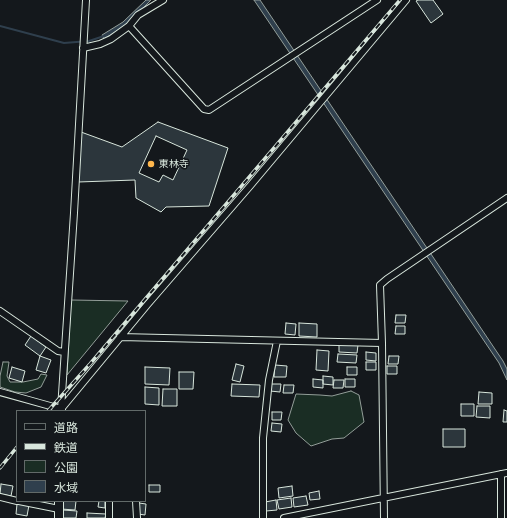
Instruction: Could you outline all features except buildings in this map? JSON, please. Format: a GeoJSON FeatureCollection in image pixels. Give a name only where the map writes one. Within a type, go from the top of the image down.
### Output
{"type":"FeatureCollection","features":[{"type":"Feature","properties":{"kind":"street"},"geometry":{"type":"LineString","coordinates":[[61,410],[86,0]]}},
{"type":"Feature","properties":{"kind":"street"},"geometry":{"type":"LineString","coordinates":[[83,48],[100,44],[129,26],[138,15],[163,0]]}},
{"type":"Feature","properties":{"kind":"street"},"geometry":{"type":"LineString","coordinates":[[129,26],[204,109],[209,110],[377,0]]}},
{"type":"Feature","properties":{"kind":"street"},"geometry":{"type":"LineString","coordinates":[[61,410],[120,337],[250,186],[406,0]]}},
{"type":"Feature","properties":{"kind":"street"},"geometry":{"type":"LineString","coordinates":[[384,518],[380,285],[507,198]]}},
{"type":"Feature","properties":{"kind":"street"},"geometry":{"type":"LineString","coordinates":[[0,311],[58,351],[64,352]]}},
{"type":"Feature","properties":{"kind":"street"},"geometry":{"type":"LineString","coordinates":[[120,337],[382,343]]}},
{"type":"Feature","properties":{"kind":"street"},"geometry":{"type":"LineString","coordinates":[[263,518],[263,438],[269,380],[277,340]]}},
{"type":"Feature","properties":{"kind":"street"},"geometry":{"type":"LineString","coordinates":[[0,392],[61,410]]}},
{"type":"Feature","properties":{"kind":"street"},"geometry":{"type":"LineString","coordinates":[[284,518],[504,474],[501,518]]}},
{"type":"Feature","properties":{"kind":"street"},"geometry":{"type":"LineString","coordinates":[[0,497],[16,501]]}},
{"type":"Feature","properties":{"kind":"street"},"geometry":{"type":"LineString","coordinates":[[28,502],[59,505],[59,518]]}},
{"type":"Feature","properties":{"kind":"street"},"geometry":{"type":"LineString","coordinates":[[109,518],[110,502]]}},
{"type":"Feature","properties":{"kind":"street"},"geometry":{"type":"LineString","coordinates":[[136,502],[137,518]]}},
{"type":"Feature","properties":{"kind":"green space"},"geometry":{"type":"Polygon","coordinates":[[[71,300],[128,301],[67,375],[71,300]]]}},
{"type":"Feature","properties":{"kind":"green space"},"geometry":{"type":"Polygon","coordinates":[[[3,362],[9,362],[7,376],[10,382],[23,382],[38,379],[41,374],[47,375],[41,387],[26,393],[15,392],[0,387],[0,376],[3,362]]]}},
{"type":"Feature","properties":{"kind":"green space"},"geometry":{"type":"Polygon","coordinates":[[[351,391],[359,395],[364,422],[344,438],[332,439],[311,446],[296,433],[288,420],[296,394],[332,396],[351,391]]]}},
{"type":"Feature","properties":{"kind":"water"},"geometry":{"type":"Polygon","coordinates":[[[146,0],[151,0],[126,25],[104,39],[102,35],[123,22],[146,0]]]}},
{"type":"Feature","properties":{"kind":"water"},"geometry":{"type":"Polygon","coordinates":[[[254,0],[260,0],[503,361],[507,369],[507,380],[499,363],[254,0]]]}},
{"type":"Feature","properties":{"kind":"waterway"},"geometry":{"type":"LineString","coordinates":[[0,26],[64,43],[89,41],[104,36]]}},
{"type":"Feature","properties":{"kind":"railway"},"geometry":{"type":"LineString","coordinates":[[49,410],[90,364],[400,0]]}},
{"type":"Feature","properties":{"kind":"railway"},"geometry":{"type":"LineString","coordinates":[[0,468],[16,448]]}},
{"type":"Feature","properties":{"kind":"place","name":"東林寺"},"geometry":{"type":"Point","coordinates":[151,164]}}]}
